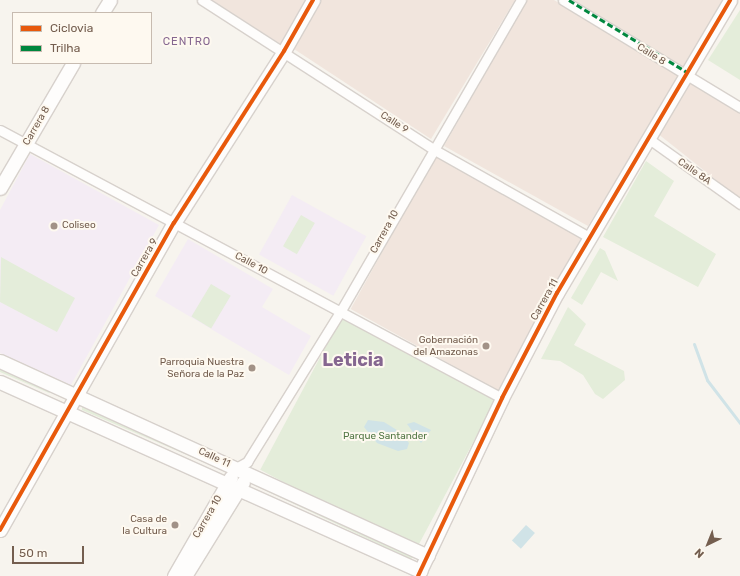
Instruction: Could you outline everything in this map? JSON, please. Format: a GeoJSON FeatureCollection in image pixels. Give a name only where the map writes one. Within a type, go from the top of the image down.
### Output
{"type":"FeatureCollection","features":[{"type":"Feature","properties":{"kind":"street"},"geometry":{"type":"LineString","coordinates":[[103,12],[110,0]]}},
{"type":"Feature","properties":{"kind":"street","name":"Calle 9"},"geometry":{"type":"LineString","coordinates":[[202,0],[284,51],[433,149],[591,238]]}},
{"type":"Feature","properties":{"kind":"street","name":"Carrera 9"},"geometry":{"type":"LineString","coordinates":[[0,530],[174,223],[284,51],[313,0]]}},
{"type":"Feature","properties":{"kind":"street","name":"Carrera 10"},"geometry":{"type":"LineString","coordinates":[[174,576],[233,486],[340,312],[520,0]]}},
{"type":"Feature","properties":{"kind":"street","name":"Calle 8"},"geometry":{"type":"LineString","coordinates":[[563,0],[685,76],[740,108]]}},
{"type":"Feature","properties":{"kind":"street","name":"Carrera 11"},"geometry":{"type":"LineString","coordinates":[[419,574],[502,398],[557,293],[591,238],[730,0]]}},
{"type":"Feature","properties":{"kind":"street","name":"Carrera 8"},"geometry":{"type":"LineString","coordinates":[[0,188],[72,64]]}},
{"type":"Feature","properties":{"kind":"street","name":"Calle 10"},"geometry":{"type":"LineString","coordinates":[[0,130],[502,398]]}},
{"type":"Feature","properties":{"kind":"street","name":"Calle 8A"},"geometry":{"type":"LineString","coordinates":[[649,139],[740,204]]}},
{"type":"Feature","properties":{"kind":"street","name":"Calle 11"},"geometry":{"type":"LineString","coordinates":[[0,361],[244,468],[428,556]]}},
{"type":"Feature","properties":{"kind":"street","name":"Calle 11"},"geometry":{"type":"LineString","coordinates":[[0,382],[66,414],[233,486],[419,574]]}},
{"type":"Feature","properties":{"kind":"street","name":"Carrera 10"},"geometry":{"type":"LineString","coordinates":[[185,576],[233,486]]}},
{"type":"Feature","properties":{"kind":"shaded area"},"geometry":{"type":"Polygon","coordinates":[[[211,0],[307,0],[282,45],[211,0]]]}},
{"type":"Feature","properties":{"kind":"shaded area"},"geometry":{"type":"Polygon","coordinates":[[[321,0],[515,0],[431,139],[294,49],[321,0]]]}},
{"type":"Feature","properties":{"kind":"shaded area"},"geometry":{"type":"Polygon","coordinates":[[[527,0],[554,0],[680,76],[588,226],[444,146],[527,0]]]}},
{"type":"Feature","properties":{"kind":"shaded area"},"geometry":{"type":"Polygon","coordinates":[[[574,0],[726,0],[685,70],[574,0]]]}},
{"type":"Feature","properties":{"kind":"shaded area"},"geometry":{"type":"Polygon","coordinates":[[[688,80],[740,111],[740,199],[657,133],[688,80]]]}},
{"type":"Feature","properties":{"kind":"shaded area"},"geometry":{"type":"Polygon","coordinates":[[[30,154],[159,225],[71,385],[0,353],[0,210],[30,154]]]}},
{"type":"Feature","properties":{"kind":"shaded area"},"geometry":{"type":"Polygon","coordinates":[[[436,155],[585,237],[499,391],[351,309],[436,155]]]}},
{"type":"Feature","properties":{"kind":"shaded area"},"geometry":{"type":"Polygon","coordinates":[[[292,195],[366,236],[333,296],[259,254],[292,195]]]}},
{"type":"Feature","properties":{"kind":"shaded area"},"geometry":{"type":"Polygon","coordinates":[[[188,239],[273,289],[262,307],[311,336],[289,375],[155,296],[188,239]]]}},
{"type":"Feature","properties":{"kind":"shaded area"},"geometry":{"type":"Polygon","coordinates":[[[368,420],[384,422],[400,432],[409,443],[407,449],[398,451],[377,443],[364,427],[368,420]]]}},
{"type":"Feature","properties":{"kind":"shaded area"},"geometry":{"type":"Polygon","coordinates":[[[414,422],[431,430],[421,443],[407,424],[414,422]]]}},
{"type":"Feature","properties":{"kind":"shaded area"},"geometry":{"type":"Polygon","coordinates":[[[526,525],[535,533],[521,549],[512,541],[526,525]]]}},
{"type":"Feature","properties":{"kind":"green space"},"geometry":{"type":"Polygon","coordinates":[[[740,10],[740,80],[708,60],[740,10]]]}},
{"type":"Feature","properties":{"kind":"green space"},"geometry":{"type":"Polygon","coordinates":[[[646,161],[674,181],[654,216],[716,254],[698,287],[603,237],[646,161]]]}},
{"type":"Feature","properties":{"kind":"green space"},"geometry":{"type":"Polygon","coordinates":[[[301,215],[315,223],[297,254],[283,246],[301,215]]]}},
{"type":"Feature","properties":{"kind":"green space"},"geometry":{"type":"Polygon","coordinates":[[[600,248],[605,251],[618,281],[601,272],[582,305],[571,298],[600,248]]]}},
{"type":"Feature","properties":{"kind":"green space"},"geometry":{"type":"Polygon","coordinates":[[[1,257],[75,298],[57,332],[0,302],[1,257]]]}},
{"type":"Feature","properties":{"kind":"green space"},"geometry":{"type":"Polygon","coordinates":[[[211,284],[231,296],[211,328],[191,317],[211,284]]]}},
{"type":"Feature","properties":{"kind":"green space"},"geometry":{"type":"Polygon","coordinates":[[[568,307],[586,324],[574,345],[624,371],[625,380],[603,399],[595,394],[583,375],[560,361],[541,359],[568,307]]]}},
{"type":"Feature","properties":{"kind":"green space","name":"Parque Santander"},"geometry":{"type":"Polygon","coordinates":[[[341,318],[496,400],[415,552],[260,470],[341,318]]]}},
{"type":"Feature","properties":{"kind":"green space"},"geometry":{"type":"Polygon","coordinates":[[[0,366],[51,391],[49,393],[0,372],[0,366]]]}},
{"type":"Feature","properties":{"kind":"green space"},"geometry":{"type":"Polygon","coordinates":[[[82,405],[223,468],[222,470],[82,410],[82,405]]]}},
{"type":"Feature","properties":{"kind":"green space"},"geometry":{"type":"Polygon","coordinates":[[[261,486],[413,557],[411,559],[260,488],[261,486]]]}},
{"type":"Feature","properties":{"kind":"waterway"},"geometry":{"type":"LineString","coordinates":[[694,344],[707,380],[740,423]]}},
{"type":"Feature","properties":{"kind":"marked path"},"geometry":{"type":"LineString","coordinates":[[569,0],[687,72]]}},
{"type":"Feature","properties":{"kind":"cycle path"},"geometry":{"type":"LineString","coordinates":[[0,530],[174,223],[284,51],[313,0]]}},
{"type":"Feature","properties":{"kind":"cycle path"},"geometry":{"type":"LineString","coordinates":[[418,576],[502,398],[557,293],[730,0]]}},
{"type":"Feature","properties":{"kind":"place","name":"Coliseo"},"geometry":{"type":"Point","coordinates":[54,226]}},
{"type":"Feature","properties":{"kind":"place","name":"Gobernación del Amazonas"},"geometry":{"type":"Point","coordinates":[486,346]}},
{"type":"Feature","properties":{"kind":"place","name":"Parroquia Nuestra Señora de la Paz"},"geometry":{"type":"Point","coordinates":[252,368]}},
{"type":"Feature","properties":{"kind":"place","name":"Casa de la Cultura"},"geometry":{"type":"Point","coordinates":[175,525]}},
{"type":"Feature","properties":{"kind":"district","name":"CENTRO"},"geometry":{"type":"Point","coordinates":[187,42]}},
{"type":"Feature","properties":{"kind":"district","name":"Leticia"},"geometry":{"type":"Point","coordinates":[353,360]}}]}
